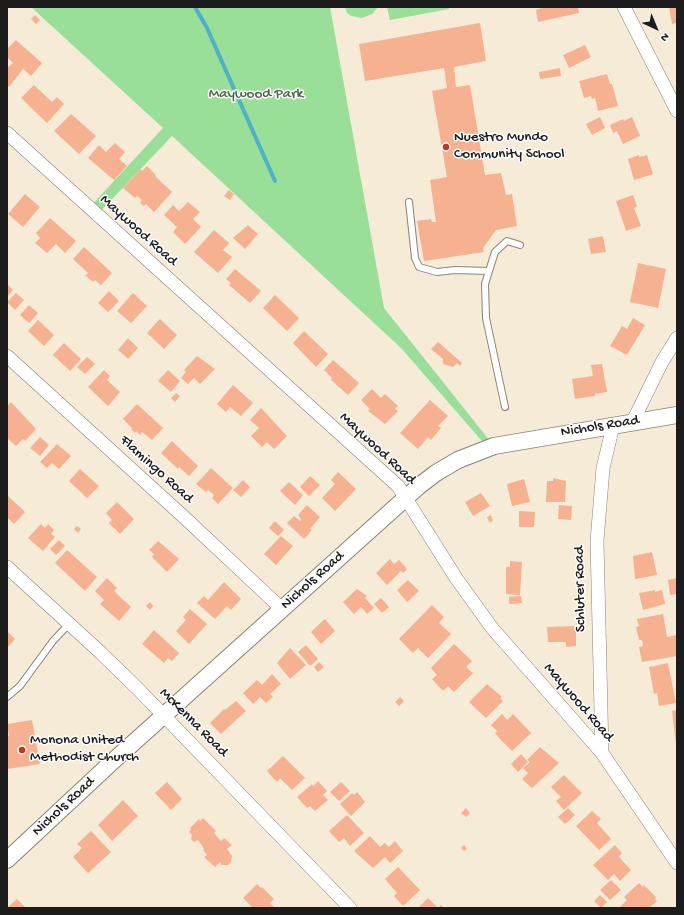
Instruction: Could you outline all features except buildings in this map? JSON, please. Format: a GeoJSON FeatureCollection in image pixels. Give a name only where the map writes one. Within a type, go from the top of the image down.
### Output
{"type":"FeatureCollection","features":[{"type":"Feature","properties":{"kind":"street"},"geometry":{"type":"LineString","coordinates":[[624,7],[677,111]]}},
{"type":"Feature","properties":{"kind":"street","name":"Maywood Road"},"geometry":{"type":"LineString","coordinates":[[7,133],[391,481],[406,497],[456,578],[492,628],[602,753],[677,863]]}},
{"type":"Feature","properties":{"kind":"street"},"geometry":{"type":"LineString","coordinates":[[632,423],[662,362],[677,338]]}},
{"type":"Feature","properties":{"kind":"street","name":"Flamingo Road"},"geometry":{"type":"LineString","coordinates":[[7,356],[185,518],[282,609]]}},
{"type":"Feature","properties":{"kind":"street","name":"Nichols Road"},"geometry":{"type":"LineString","coordinates":[[7,860],[406,497],[436,473],[458,460],[494,446],[535,437],[677,415]]}},
{"type":"Feature","properties":{"kind":"street","name":"Schluter Road"},"geometry":{"type":"LineString","coordinates":[[602,753],[597,541],[603,468],[613,426]]}},
{"type":"Feature","properties":{"kind":"street","name":"McKenna Road"},"geometry":{"type":"LineString","coordinates":[[7,567],[100,652],[208,759],[278,835],[350,908]]}},
{"type":"Feature","properties":{"kind":"lane"},"geometry":{"type":"LineString","coordinates":[[409,202],[415,258],[419,267],[437,272],[455,270],[489,271]]}},
{"type":"Feature","properties":{"kind":"lane"},"geometry":{"type":"LineString","coordinates":[[505,407],[486,318],[484,284],[495,252],[507,241],[520,245]]}},
{"type":"Feature","properties":{"kind":"lane"},"geometry":{"type":"LineString","coordinates":[[7,697],[20,686],[53,641],[69,624]]}},
{"type":"Feature","properties":{"kind":"green space","name":"Maywood Park"},"geometry":{"type":"Polygon","coordinates":[[[31,7],[330,7],[384,308],[494,446],[488,448],[401,348],[172,136],[97,215],[89,208],[163,128],[31,7]]]}},
{"type":"Feature","properties":{"kind":"green space"},"geometry":{"type":"Polygon","coordinates":[[[345,7],[378,7],[372,14],[362,18],[351,16],[347,13],[345,7]]]}},
{"type":"Feature","properties":{"kind":"green space"},"geometry":{"type":"Polygon","coordinates":[[[387,7],[448,7],[449,9],[390,20],[387,7]]]}},
{"type":"Feature","properties":{"kind":"waterway"},"geometry":{"type":"LineString","coordinates":[[195,7],[207,28],[275,181]]}},
{"type":"Feature","properties":{"kind":"place","name":"Nuestro Mundo Community School"},"geometry":{"type":"Point","coordinates":[446,147]}},
{"type":"Feature","properties":{"kind":"place","name":"Monona United Methodist Church"},"geometry":{"type":"Point","coordinates":[22,750]}}]}
